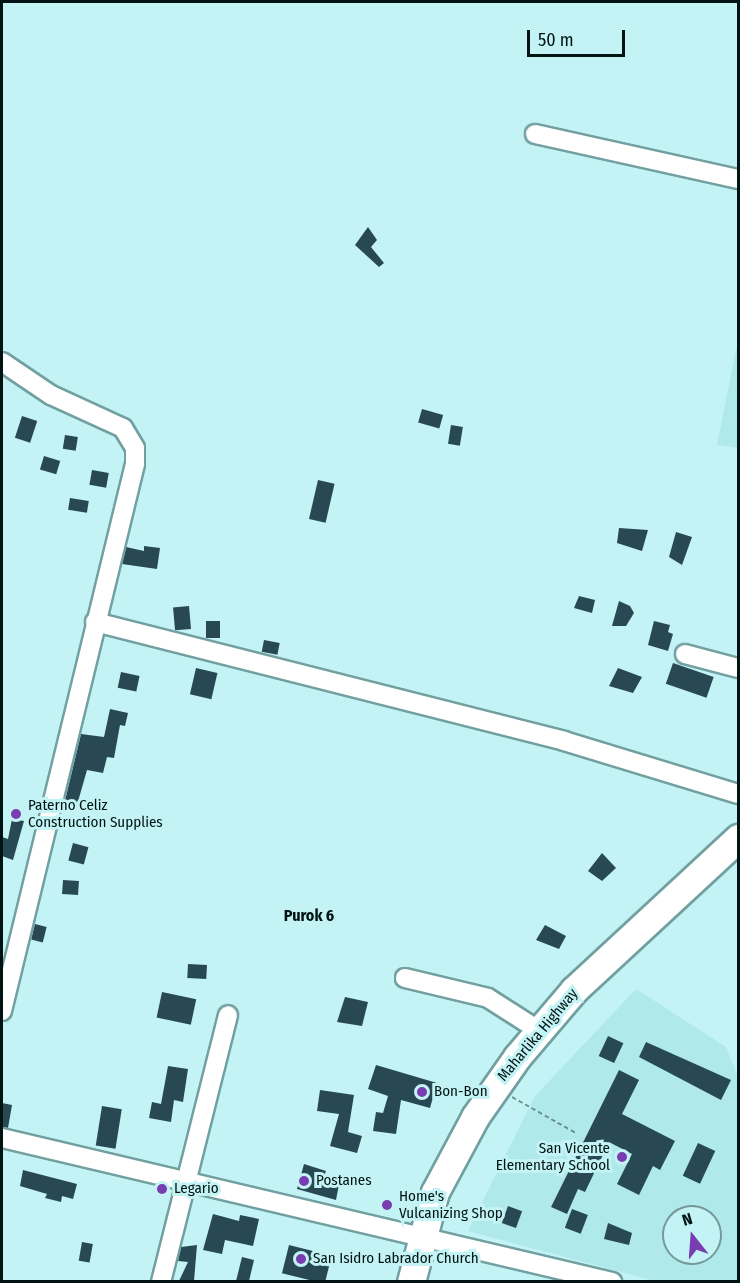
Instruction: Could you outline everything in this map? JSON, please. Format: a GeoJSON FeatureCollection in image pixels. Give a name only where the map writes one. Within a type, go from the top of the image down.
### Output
{"type":"FeatureCollection","features":[{"type":"Feature","properties":{"kind":"highway","name":"Maharlika Highway"},"geometry":{"type":"LineString","coordinates":[[411,1281],[422,1235],[453,1154],[495,1087],[538,1030],[574,990],[738,838]]}},
{"type":"Feature","properties":{"kind":"street"},"geometry":{"type":"LineString","coordinates":[[535,134],[738,179]]}},
{"type":"Feature","properties":{"kind":"street"},"geometry":{"type":"LineString","coordinates":[[2,363],[51,395],[123,428],[132,437],[135,464],[2,1011]]}},
{"type":"Feature","properties":{"kind":"street"},"geometry":{"type":"LineString","coordinates":[[95,622],[564,741],[738,794]]}},
{"type":"Feature","properties":{"kind":"street"},"geometry":{"type":"LineString","coordinates":[[685,654],[738,668]]}},
{"type":"Feature","properties":{"kind":"street"},"geometry":{"type":"LineString","coordinates":[[405,978],[488,998],[538,1030]]}},
{"type":"Feature","properties":{"kind":"street"},"geometry":{"type":"LineString","coordinates":[[161,1281],[228,1015]]}},
{"type":"Feature","properties":{"kind":"street"},"geometry":{"type":"LineString","coordinates":[[2,1138],[186,1183],[422,1235],[612,1281]]}},
{"type":"Feature","properties":{"kind":"path"},"geometry":{"type":"LineString","coordinates":[[509,1096],[576,1133]]}},
{"type":"Feature","properties":{"kind":"shaded area"},"geometry":{"type":"Polygon","coordinates":[[[738,340],[738,448],[717,445],[738,340]]]}},
{"type":"Feature","properties":{"kind":"shaded area","name":"San Vicente Elementary School"},"geometry":{"type":"Polygon","coordinates":[[[636,989],[726,1047],[738,1077],[738,1281],[655,1281],[468,1231],[535,1096],[636,989]]]}},
{"type":"Feature","properties":{"kind":"building"},"geometry":{"type":"Polygon","coordinates":[[[368,227],[377,240],[371,247],[384,263],[379,267],[355,245],[368,227]]]}},
{"type":"Feature","properties":{"kind":"building"},"geometry":{"type":"Polygon","coordinates":[[[422,409],[443,415],[439,429],[418,422],[422,409]]]}},
{"type":"Feature","properties":{"kind":"building"},"geometry":{"type":"Polygon","coordinates":[[[22,416],[37,421],[30,443],[15,438],[22,416]]]}},
{"type":"Feature","properties":{"kind":"building"},"geometry":{"type":"Polygon","coordinates":[[[451,425],[463,427],[460,446],[448,444],[451,425]]]}},
{"type":"Feature","properties":{"kind":"building"},"geometry":{"type":"Polygon","coordinates":[[[65,435],[78,437],[76,451],[63,449],[65,435]]]}},
{"type":"Feature","properties":{"kind":"building"},"geometry":{"type":"Polygon","coordinates":[[[44,456],[60,461],[56,474],[40,469],[44,456]]]}},
{"type":"Feature","properties":{"kind":"building"},"geometry":{"type":"Polygon","coordinates":[[[92,470],[109,473],[106,488],[89,485],[92,470]]]}},
{"type":"Feature","properties":{"kind":"building"},"geometry":{"type":"Polygon","coordinates":[[[318,480],[335,484],[326,523],[309,519],[318,480]]]}},
{"type":"Feature","properties":{"kind":"building"},"geometry":{"type":"Polygon","coordinates":[[[70,498],[89,501],[87,513],[68,510],[70,498]]]}},
{"type":"Feature","properties":{"kind":"building"},"geometry":{"type":"Polygon","coordinates":[[[619,528],[648,530],[642,551],[617,543],[619,528]]]}},
{"type":"Feature","properties":{"kind":"building"},"geometry":{"type":"Polygon","coordinates":[[[676,532],[692,537],[682,565],[669,557],[676,532]]]}},
{"type":"Feature","properties":{"kind":"building"},"geometry":{"type":"Polygon","coordinates":[[[144,546],[160,548],[157,569],[122,564],[126,547],[144,551],[144,546]]]}},
{"type":"Feature","properties":{"kind":"building"},"geometry":{"type":"Polygon","coordinates":[[[579,596],[595,600],[592,613],[574,608],[579,596]]]}},
{"type":"Feature","properties":{"kind":"building"},"geometry":{"type":"Polygon","coordinates":[[[619,601],[630,606],[634,613],[626,626],[612,626],[619,601]]]}},
{"type":"Feature","properties":{"kind":"building"},"geometry":{"type":"Polygon","coordinates":[[[189,606],[191,629],[175,630],[173,607],[189,606]]]}},
{"type":"Feature","properties":{"kind":"building"},"geometry":{"type":"Polygon","coordinates":[[[206,621],[220,621],[220,638],[206,638],[206,621]]]}},
{"type":"Feature","properties":{"kind":"building"},"geometry":{"type":"Polygon","coordinates":[[[654,621],[670,625],[668,632],[673,634],[668,651],[648,645],[654,621]]]}},
{"type":"Feature","properties":{"kind":"building"},"geometry":{"type":"Polygon","coordinates":[[[264,640],[280,643],[277,655],[262,652],[264,640]]]}},
{"type":"Feature","properties":{"kind":"building"},"geometry":{"type":"Polygon","coordinates":[[[673,663],[714,677],[706,698],[666,684],[673,663]]]}},
{"type":"Feature","properties":{"kind":"building"},"geometry":{"type":"Polygon","coordinates":[[[196,668],[217,673],[211,699],[190,694],[196,668]]]}},
{"type":"Feature","properties":{"kind":"building"},"geometry":{"type":"Polygon","coordinates":[[[618,668],[642,677],[633,693],[609,686],[618,668]]]}},
{"type":"Feature","properties":{"kind":"building"},"geometry":{"type":"Polygon","coordinates":[[[121,672],[140,676],[136,692],[118,688],[121,672]]]}},
{"type":"Feature","properties":{"kind":"building"},"geometry":{"type":"Polygon","coordinates":[[[110,709],[128,713],[125,726],[120,725],[114,758],[107,757],[103,773],[87,770],[75,812],[63,809],[81,734],[104,737],[110,709]]]}},
{"type":"Feature","properties":{"kind":"building"},"geometry":{"type":"Polygon","coordinates":[[[12,819],[24,821],[13,860],[2,856],[2,837],[8,839],[12,819]]]}},
{"type":"Feature","properties":{"kind":"building"},"geometry":{"type":"Polygon","coordinates":[[[73,843],[88,847],[84,865],[68,860],[73,843]]]}},
{"type":"Feature","properties":{"kind":"building"},"geometry":{"type":"Polygon","coordinates":[[[602,853],[616,868],[602,881],[588,871],[602,853]]]}},
{"type":"Feature","properties":{"kind":"building"},"geometry":{"type":"Polygon","coordinates":[[[63,880],[79,881],[78,895],[62,894],[63,880]]]}},
{"type":"Feature","properties":{"kind":"building"},"geometry":{"type":"Polygon","coordinates":[[[35,924],[47,927],[43,942],[31,940],[35,924]]]}},
{"type":"Feature","properties":{"kind":"building"},"geometry":{"type":"Polygon","coordinates":[[[545,925],[566,936],[559,949],[536,940],[545,925]]]}},
{"type":"Feature","properties":{"kind":"building"},"geometry":{"type":"Polygon","coordinates":[[[188,964],[207,965],[206,979],[187,978],[188,964]]]}},
{"type":"Feature","properties":{"kind":"building"},"geometry":{"type":"Polygon","coordinates":[[[162,992],[196,999],[191,1025],[157,1017],[162,992]]]}},
{"type":"Feature","properties":{"kind":"building"},"geometry":{"type":"Polygon","coordinates":[[[345,997],[368,1002],[362,1026],[337,1022],[345,997]]]}},
{"type":"Feature","properties":{"kind":"building"},"geometry":{"type":"Polygon","coordinates":[[[608,1036],[623,1043],[614,1063],[599,1056],[608,1036]]]}},
{"type":"Feature","properties":{"kind":"building"},"geometry":{"type":"Polygon","coordinates":[[[646,1042],[731,1080],[721,1100],[639,1057],[646,1042]]]}},
{"type":"Feature","properties":{"kind":"building"},"geometry":{"type":"Polygon","coordinates":[[[376,1065],[437,1083],[430,1108],[401,1100],[396,1134],[373,1131],[376,1112],[383,1113],[388,1096],[368,1089],[376,1065]]]}},
{"type":"Feature","properties":{"kind":"building"},"geometry":{"type":"Polygon","coordinates":[[[168,1066],[188,1069],[183,1102],[174,1100],[171,1122],[149,1118],[152,1102],[161,1104],[168,1066]]]}},
{"type":"Feature","properties":{"kind":"building"},"geometry":{"type":"Polygon","coordinates":[[[619,1070],[639,1080],[622,1114],[675,1141],[660,1170],[653,1166],[639,1195],[617,1184],[632,1154],[609,1142],[585,1192],[578,1189],[567,1214],[551,1207],[619,1070]]]}},
{"type":"Feature","properties":{"kind":"building"},"geometry":{"type":"Polygon","coordinates":[[[320,1090],[354,1095],[348,1132],[362,1136],[357,1153],[330,1146],[339,1114],[317,1111],[320,1090]]]}},
{"type":"Feature","properties":{"kind":"building"},"geometry":{"type":"Polygon","coordinates":[[[2,1103],[12,1105],[8,1128],[2,1127],[2,1103]]]}},
{"type":"Feature","properties":{"kind":"building"},"geometry":{"type":"Polygon","coordinates":[[[102,1106],[122,1109],[115,1149],[96,1146],[102,1106]]]}},
{"type":"Feature","properties":{"kind":"building"},"geometry":{"type":"Polygon","coordinates":[[[698,1143],[715,1151],[700,1184],[683,1176],[698,1143]]]}},
{"type":"Feature","properties":{"kind":"building"},"geometry":{"type":"Polygon","coordinates":[[[304,1164],[326,1171],[324,1176],[340,1179],[336,1200],[297,1189],[304,1164]]]}},
{"type":"Feature","properties":{"kind":"building"},"geometry":{"type":"Polygon","coordinates":[[[23,1170],[77,1184],[73,1199],[62,1196],[61,1202],[45,1198],[47,1194],[20,1186],[23,1170]]]}},
{"type":"Feature","properties":{"kind":"building"},"geometry":{"type":"Polygon","coordinates":[[[508,1206],[522,1211],[516,1228],[502,1223],[508,1206]]]}},
{"type":"Feature","properties":{"kind":"building"},"geometry":{"type":"Polygon","coordinates":[[[572,1209],[588,1215],[581,1234],[565,1228],[572,1209]]]}},
{"type":"Feature","properties":{"kind":"building"},"geometry":{"type":"Polygon","coordinates":[[[213,1214],[239,1221],[240,1215],[259,1219],[253,1246],[225,1240],[222,1254],[203,1250],[213,1214]]]}},
{"type":"Feature","properties":{"kind":"building"},"geometry":{"type":"Polygon","coordinates":[[[608,1223],[632,1233],[629,1245],[604,1239],[608,1223]]]}},
{"type":"Feature","properties":{"kind":"building"},"geometry":{"type":"Polygon","coordinates":[[[82,1242],[93,1244],[90,1263],[79,1261],[82,1242]]]}},
{"type":"Feature","properties":{"kind":"building"},"geometry":{"type":"Polygon","coordinates":[[[197,1245],[194,1281],[179,1281],[188,1262],[178,1261],[181,1247],[197,1245]]]}},
{"type":"Feature","properties":{"kind":"building"},"geometry":{"type":"Polygon","coordinates":[[[289,1245],[332,1256],[325,1282],[282,1273],[289,1245]]]}},
{"type":"Feature","properties":{"kind":"building"},"geometry":{"type":"Polygon","coordinates":[[[242,1257],[254,1260],[249,1281],[236,1281],[242,1257]]]}},
{"type":"Feature","properties":{"kind":"place","name":"Paterno Celiz Construction Supplies"},"geometry":{"type":"Point","coordinates":[16,814]}},
{"type":"Feature","properties":{"kind":"place","name":"Bon-Bon"},"geometry":{"type":"Point","coordinates":[422,1092]}},
{"type":"Feature","properties":{"kind":"place","name":"San Vicente Elementary School"},"geometry":{"type":"Point","coordinates":[622,1157]}},
{"type":"Feature","properties":{"kind":"place","name":"Postanes"},"geometry":{"type":"Point","coordinates":[304,1181]}},
{"type":"Feature","properties":{"kind":"place","name":"Legario"},"geometry":{"type":"Point","coordinates":[162,1189]}},
{"type":"Feature","properties":{"kind":"place","name":"Home's Vulcanizing Shop"},"geometry":{"type":"Point","coordinates":[387,1205]}},
{"type":"Feature","properties":{"kind":"place","name":"San Isidro Labrador Church"},"geometry":{"type":"Point","coordinates":[301,1259]}},
{"type":"Feature","properties":{"kind":"district","name":"Purok 6"},"geometry":{"type":"Point","coordinates":[309,916]}}]}
